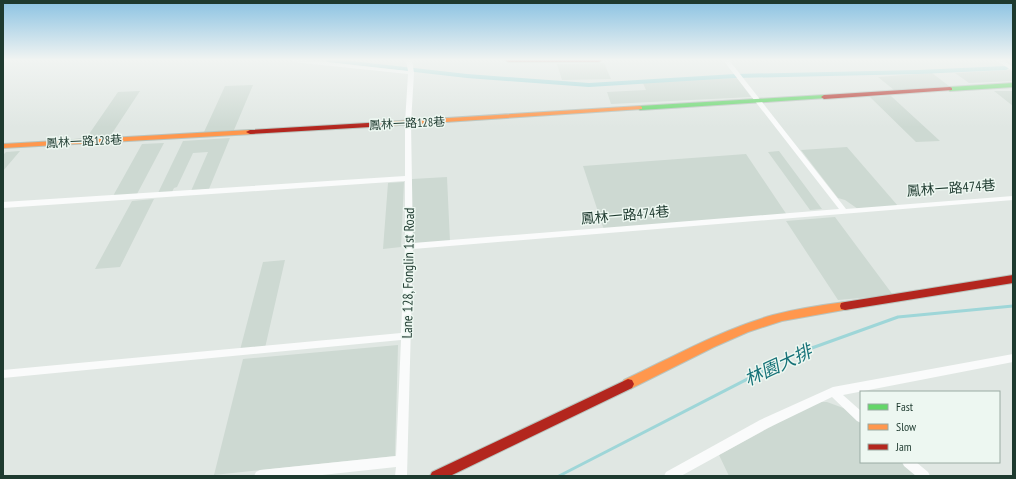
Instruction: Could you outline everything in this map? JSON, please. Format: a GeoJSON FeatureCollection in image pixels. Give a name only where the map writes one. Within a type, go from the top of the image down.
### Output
{"type":"FeatureCollection","features":[{"type":"Feature","properties":{"kind":"street","name":"Lane 128, Fonglin 1st Road"},"geometry":{"type":"LineString","coordinates":[[401,476],[409,246],[408,123],[409,82]]}},
{"type":"Feature","properties":{"kind":"street"},"geometry":{"type":"LineString","coordinates":[[744,82],[844,211]]}},
{"type":"Feature","properties":{"kind":"street"},"geometry":{"type":"LineString","coordinates":[[759,100],[1013,85]]}},
{"type":"Feature","properties":{"kind":"street","name":"鳳林一路128巷"},"geometry":{"type":"LineString","coordinates":[[3,146],[408,123],[759,100]]}},
{"type":"Feature","properties":{"kind":"street"},"geometry":{"type":"LineString","coordinates":[[3,205],[409,178]]}},
{"type":"Feature","properties":{"kind":"street","name":"鳳林一路474巷"},"geometry":{"type":"LineString","coordinates":[[409,246],[1013,198]]}},
{"type":"Feature","properties":{"kind":"street"},"geometry":{"type":"LineString","coordinates":[[436,476],[717,341],[762,323],[813,311],[1013,279]]}},
{"type":"Feature","properties":{"kind":"street"},"geometry":{"type":"LineString","coordinates":[[3,374],[406,336]]}},
{"type":"Feature","properties":{"kind":"street"},"geometry":{"type":"LineString","coordinates":[[670,476],[764,424],[833,392],[1013,358]]}},
{"type":"Feature","properties":{"kind":"street"},"geometry":{"type":"LineString","coordinates":[[833,392],[860,417]]}},
{"type":"Feature","properties":{"kind":"street"},"geometry":{"type":"LineString","coordinates":[[260,476],[401,461]]}},
{"type":"Feature","properties":{"kind":"street"},"geometry":{"type":"LineString","coordinates":[[909,463],[924,476]]}},
{"type":"Feature","properties":{"kind":"shaded area"},"geometry":{"type":"Polygon","coordinates":[[[643,82],[740,82],[751,97],[611,104],[607,92],[646,90],[643,82]]]}},
{"type":"Feature","properties":{"kind":"shaded area"},"geometry":{"type":"Polygon","coordinates":[[[885,82],[944,82],[949,86],[894,90],[885,82]]]}},
{"type":"Feature","properties":{"kind":"shaded area"},"geometry":{"type":"Polygon","coordinates":[[[253,85],[234,130],[204,132],[225,86],[253,85]]]}},
{"type":"Feature","properties":{"kind":"shaded area"},"geometry":{"type":"Polygon","coordinates":[[[140,91],[111,135],[87,137],[118,92],[140,91]]]}},
{"type":"Feature","properties":{"kind":"shaded area"},"geometry":{"type":"Polygon","coordinates":[[[994,91],[1013,91],[1013,106],[994,91]]]}},
{"type":"Feature","properties":{"kind":"shaded area"},"geometry":{"type":"Polygon","coordinates":[[[891,96],[940,141],[916,142],[870,97],[891,96]]]}},
{"type":"Feature","properties":{"kind":"shaded area"},"geometry":{"type":"Polygon","coordinates":[[[230,138],[209,189],[191,191],[208,152],[193,153],[177,187],[174,188],[172,192],[158,193],[183,141],[230,138]]]}},
{"type":"Feature","properties":{"kind":"shaded area"},"geometry":{"type":"Polygon","coordinates":[[[164,143],[137,194],[113,196],[142,144],[164,143]]]}},
{"type":"Feature","properties":{"kind":"shaded area"},"geometry":{"type":"Polygon","coordinates":[[[847,147],[898,206],[858,209],[845,200],[838,198],[801,150],[847,147]]]}},
{"type":"Feature","properties":{"kind":"shaded area"},"geometry":{"type":"Polygon","coordinates":[[[20,151],[3,171],[3,155],[6,152],[20,151]]]}},
{"type":"Feature","properties":{"kind":"shaded area"},"geometry":{"type":"Polygon","coordinates":[[[779,151],[822,209],[810,210],[768,152],[779,151]]]}},
{"type":"Feature","properties":{"kind":"shaded area"},"geometry":{"type":"Polygon","coordinates":[[[746,154],[787,215],[604,230],[583,166],[746,154]]]}},
{"type":"Feature","properties":{"kind":"shaded area"},"geometry":{"type":"Polygon","coordinates":[[[447,177],[450,242],[411,245],[412,179],[447,177]]]}},
{"type":"Feature","properties":{"kind":"shaded area"},"geometry":{"type":"Polygon","coordinates":[[[404,182],[401,247],[383,249],[388,183],[404,182]]]}},
{"type":"Feature","properties":{"kind":"shaded area"},"geometry":{"type":"Polygon","coordinates":[[[154,199],[120,267],[95,269],[132,201],[154,199]]]}},
{"type":"Feature","properties":{"kind":"shaded area"},"geometry":{"type":"Polygon","coordinates":[[[835,217],[893,295],[838,300],[786,221],[835,217]]]}},
{"type":"Feature","properties":{"kind":"shaded area"},"geometry":{"type":"Polygon","coordinates":[[[285,260],[265,348],[240,350],[263,262],[285,260]]]}},
{"type":"Feature","properties":{"kind":"shaded area"},"geometry":{"type":"Polygon","coordinates":[[[398,345],[395,456],[214,475],[243,359],[398,345]]]}},
{"type":"Feature","properties":{"kind":"shaded area"},"geometry":{"type":"Polygon","coordinates":[[[816,402],[827,402],[846,409],[860,422],[860,463],[905,463],[920,476],[729,476],[719,455],[816,402]]]}},
{"type":"Feature","properties":{"kind":"waterway"},"geometry":{"type":"LineString","coordinates":[[553,82],[589,85],[632,82]]}},
{"type":"Feature","properties":{"kind":"waterway","name":"林園大排"},"geometry":{"type":"LineString","coordinates":[[559,476],[798,353],[898,317],[1013,306]]}},
{"type":"Feature","properties":{"kind":"traffic: fast"},"geometry":{"type":"LineString","coordinates":[[950,89],[1013,85]]}},
{"type":"Feature","properties":{"kind":"traffic: fast"},"geometry":{"type":"LineString","coordinates":[[640,108],[824,97]]}},
{"type":"Feature","properties":{"kind":"traffic: slow"},"geometry":{"type":"LineString","coordinates":[[384,124],[640,108]]}},
{"type":"Feature","properties":{"kind":"traffic: slow"},"geometry":{"type":"LineString","coordinates":[[3,146],[250,132]]}},
{"type":"Feature","properties":{"kind":"traffic: slow"},"geometry":{"type":"LineString","coordinates":[[628,384],[711,343],[745,329],[782,317],[845,306]]}},
{"type":"Feature","properties":{"kind":"traffic: jam"},"geometry":{"type":"LineString","coordinates":[[824,97],[950,89]]}},
{"type":"Feature","properties":{"kind":"traffic: jam"},"geometry":{"type":"LineString","coordinates":[[250,132],[384,124]]}},
{"type":"Feature","properties":{"kind":"traffic: jam"},"geometry":{"type":"LineString","coordinates":[[845,306],[1013,279]]}},
{"type":"Feature","properties":{"kind":"traffic: jam"},"geometry":{"type":"LineString","coordinates":[[436,476],[628,384]]}}]}
